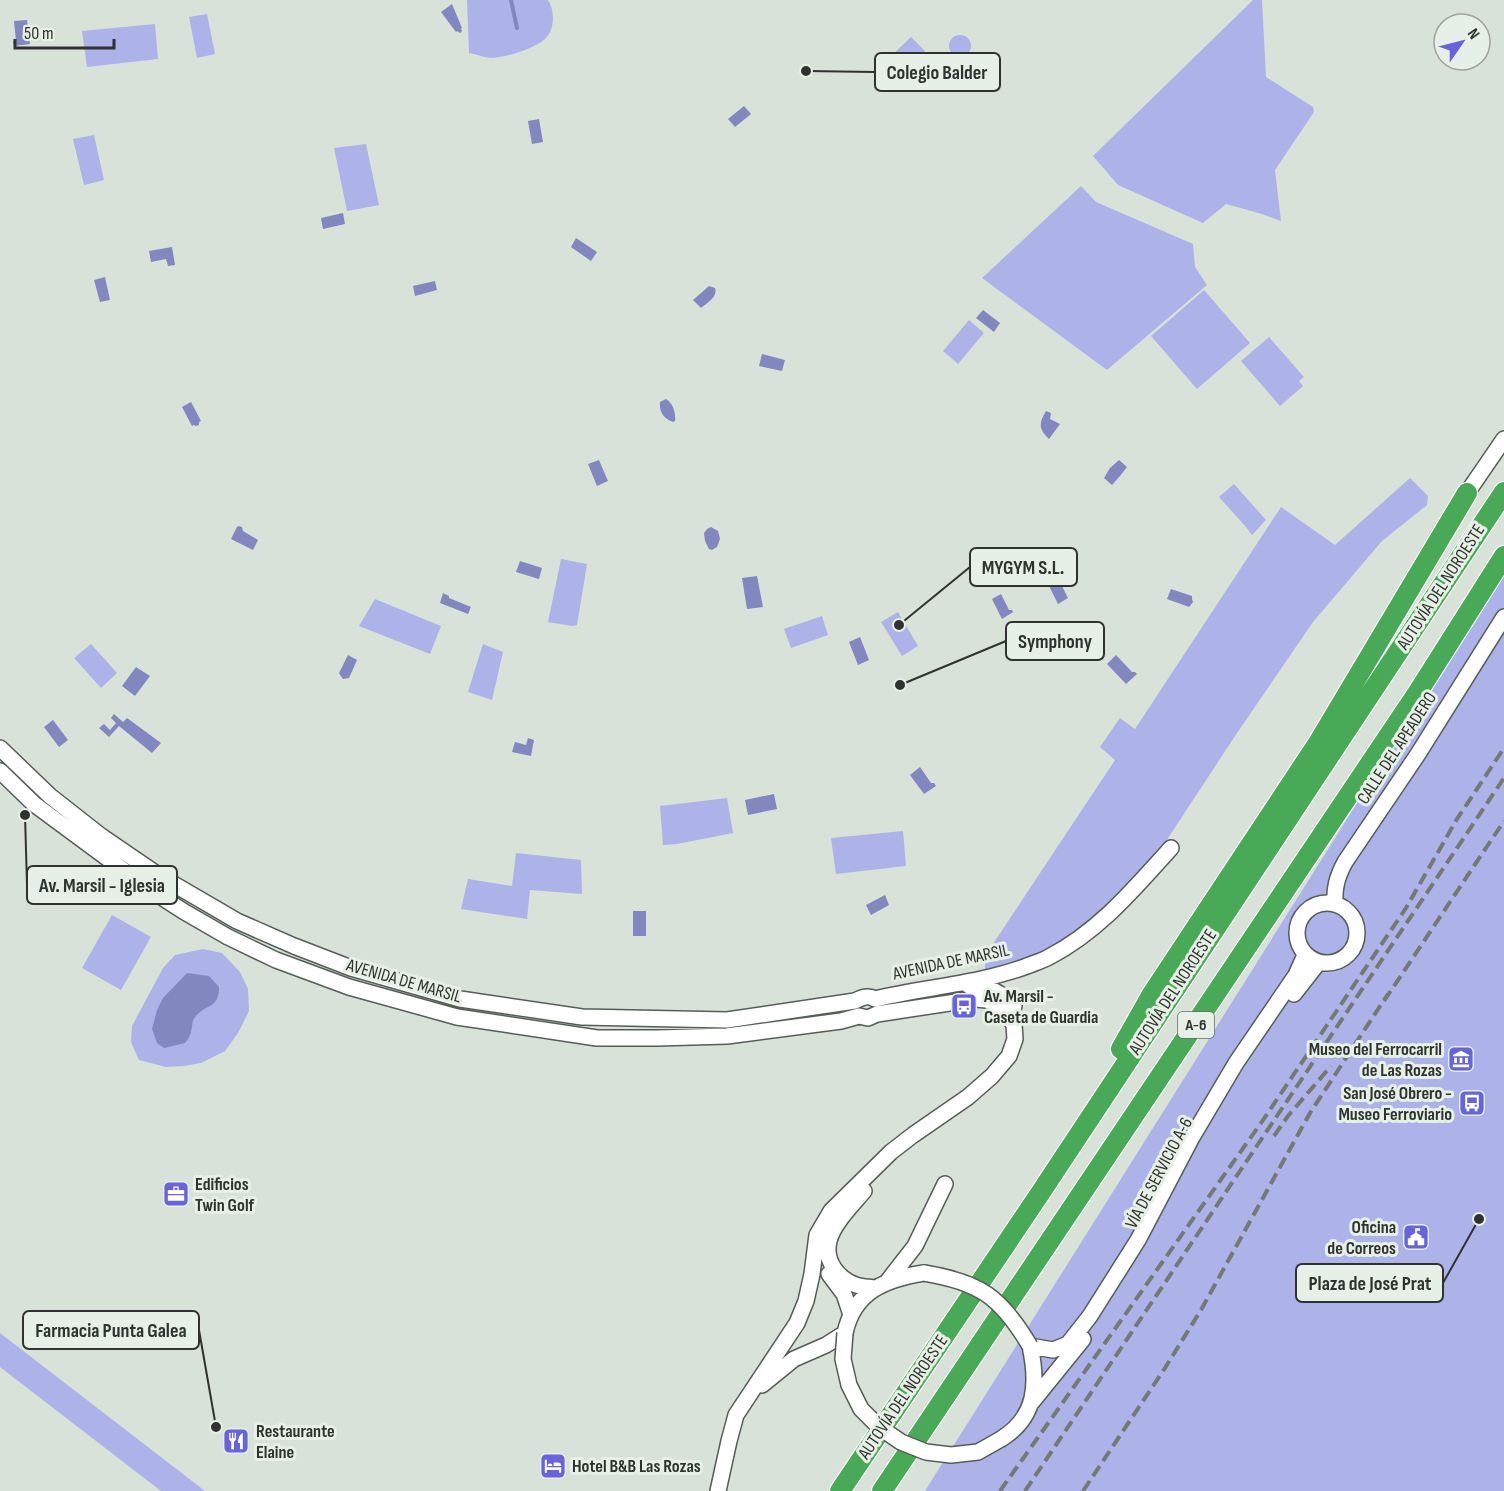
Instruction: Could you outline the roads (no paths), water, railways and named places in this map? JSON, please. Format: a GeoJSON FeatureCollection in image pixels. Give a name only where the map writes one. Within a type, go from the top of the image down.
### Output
{"type":"FeatureCollection","features":[{"type":"Feature","properties":{"kind":"highway","name":"AUTOVÍA DEL NOROESTE"},"geometry":{"type":"LineString","coordinates":[[840,1491],[1041,1192],[1504,492]]}},
{"type":"Feature","properties":{"kind":"highway"},"geometry":{"type":"LineString","coordinates":[[1041,1192],[1152,994],[1318,743],[1467,493]]}},
{"type":"Feature","properties":{"kind":"highway","name":"AUTOVÍA DEL NOROESTE"},"geometry":{"type":"LineString","coordinates":[[882,1491],[1418,692],[1504,556]]}},
{"type":"Feature","properties":{"kind":"street"},"geometry":{"type":"LineString","coordinates":[[1467,493],[1504,439]]}},
{"type":"Feature","properties":{"kind":"street","name":"CALLE DEL APEADERO"},"geometry":{"type":"LineString","coordinates":[[1335,904],[1334,891],[1345,862],[1418,754],[1504,616]]}},
{"type":"Feature","properties":{"kind":"street","name":"AVENIDA DE MARSIL"},"geometry":{"type":"LineString","coordinates":[[0,748],[50,796],[101,836],[158,875],[237,921],[351,968],[460,999],[582,1017],[727,1020],[857,1009]]}},
{"type":"Feature","properties":{"kind":"street","name":"AVENIDA DE MARSIL"},"geometry":{"type":"LineString","coordinates":[[0,771],[44,812],[149,889],[228,938],[276,960],[350,987],[457,1017],[597,1038],[657,1038],[727,1036],[841,1021],[857,1009]]}},
{"type":"Feature","properties":{"kind":"street","name":"AVENIDA DE MARSIL"},"geometry":{"type":"LineString","coordinates":[[875,999],[1008,973],[1048,958],[1087,933],[1122,903],[1172,848]]}},
{"type":"Feature","properties":{"kind":"street"},"geometry":{"type":"LineString","coordinates":[[1322,903],[1335,904],[1346,910],[1354,920],[1357,933],[1354,945],[1347,955],[1334,962],[1319,962],[1305,954],[1298,943],[1297,930],[1301,918],[1310,908],[1322,903]]}},
{"type":"Feature","properties":{"kind":"street","name":"VÍA DE SERVICIO A-6"},"geometry":{"type":"LineString","coordinates":[[1030,1346],[1053,1350],[1068,1344],[1090,1316],[1138,1240],[1191,1139],[1236,1063],[1296,975],[1305,954]]}},
{"type":"Feature","properties":{"kind":"street","name":"VÍA DE SERVICIO A-6"},"geometry":{"type":"LineString","coordinates":[[1032,1402],[1085,1337],[1123,1281],[1195,1145],[1259,1038],[1319,962]]}},
{"type":"Feature","properties":{"kind":"street"},"geometry":{"type":"LineString","coordinates":[[945,1184],[915,1246],[881,1285],[861,1300],[851,1315],[845,1333],[843,1359],[849,1385],[861,1409],[879,1427],[901,1442],[926,1452],[951,1455],[978,1452],[1001,1439],[1017,1427],[1032,1402],[1035,1383],[1034,1364],[1030,1346],[1016,1323],[998,1302],[976,1287],[950,1277],[924,1273],[904,1276],[881,1285],[856,1285],[840,1277],[831,1265],[828,1253],[829,1240],[838,1222],[871,1181],[917,1141],[997,1082],[1012,1065],[1019,1051],[1023,1036],[1022,1023],[1013,1006],[1002,994],[985,987],[950,986]]}},
{"type":"Feature","properties":{"kind":"street"},"geometry":{"type":"LineString","coordinates":[[870,996],[875,999],[879,1006],[877,1014],[868,1018],[857,1009],[865,997],[870,996]]}},
{"type":"Feature","properties":{"kind":"street","name":"AVENIDA DE MARSIL"},"geometry":{"type":"LineString","coordinates":[[866,1177],[891,1152],[968,1097],[992,1076],[1009,1056],[1015,1039],[1014,1025],[1006,1012],[997,1004],[986,1000],[976,999],[877,1014]]}},
{"type":"Feature","properties":{"kind":"street"},"geometry":{"type":"LineString","coordinates":[[851,1315],[844,1294],[824,1268],[821,1241],[831,1222],[866,1177]]}},
{"type":"Feature","properties":{"kind":"street"},"geometry":{"type":"LineString","coordinates":[[718,1491],[736,1415],[797,1323],[806,1301],[817,1235],[831,1211],[866,1177]]}},
{"type":"Feature","properties":{"kind":"street"},"geometry":{"type":"LineString","coordinates":[[746,1399],[773,1374],[794,1359],[826,1345],[845,1333]]}},
{"type":"Feature","properties":{"kind":"waterway"},"geometry":{"type":"LineString","coordinates":[[511,0],[517,28]]}},
{"type":"Feature","properties":{"kind":"railway"},"geometry":{"type":"LineString","coordinates":[[1000,1491],[1261,1123],[1406,908],[1457,819],[1504,748]]}},
{"type":"Feature","properties":{"kind":"railway"},"geometry":{"type":"LineString","coordinates":[[1025,1491],[1504,778]]}},
{"type":"Feature","properties":{"kind":"railway"},"geometry":{"type":"LineString","coordinates":[[1384,1001],[1504,821]]}},
{"type":"Feature","properties":{"kind":"railway"},"geometry":{"type":"LineString","coordinates":[[1083,1491],[1201,1310],[1310,1113],[1388,994]]}},
{"type":"Feature","properties":{"kind":"railway"},"geometry":{"type":"LineString","coordinates":[[1274,1136],[1331,1066]]}},
{"type":"Feature","properties":{"kind":"place","name":"Colegio Balder"},"geometry":{"type":"Point","coordinates":[806,71]}},
{"type":"Feature","properties":{"kind":"place","name":"MYGYM S.L."},"geometry":{"type":"Point","coordinates":[899,625]}},
{"type":"Feature","properties":{"kind":"place","name":"Symphony"},"geometry":{"type":"Point","coordinates":[900,685]}},
{"type":"Feature","properties":{"kind":"place","name":"Av. Marsil - Iglesia"},"geometry":{"type":"Point","coordinates":[25,815]}},
{"type":"Feature","properties":{"kind":"place","name":"Av. Marsil - Caseta de Guardia"},"geometry":{"type":"Point","coordinates":[964,1006]}},
{"type":"Feature","properties":{"kind":"place","name":"Museo del Ferrocarril de Las Rozas"},"geometry":{"type":"Point","coordinates":[1461,1059]}},
{"type":"Feature","properties":{"kind":"place","name":"San José Obrero - Museo Ferroviario"},"geometry":{"type":"Point","coordinates":[1472,1103]}},
{"type":"Feature","properties":{"kind":"place","name":"Edificios Twin Golf"},"geometry":{"type":"Point","coordinates":[176,1194]}},
{"type":"Feature","properties":{"kind":"place","name":"Plaza de José Prat"},"geometry":{"type":"Point","coordinates":[1479,1219]}},
{"type":"Feature","properties":{"kind":"place","name":"Oficina de Correos"},"geometry":{"type":"Point","coordinates":[1416,1237]}},
{"type":"Feature","properties":{"kind":"place","name":"Farmacia Punta Galea"},"geometry":{"type":"Point","coordinates":[216,1427]}},
{"type":"Feature","properties":{"kind":"place","name":"Restaurante Elaine"},"geometry":{"type":"Point","coordinates":[236,1441]}},
{"type":"Feature","properties":{"kind":"place","name":"Hotel B&B Las Rozas"},"geometry":{"type":"Point","coordinates":[553,1466]}}]}
